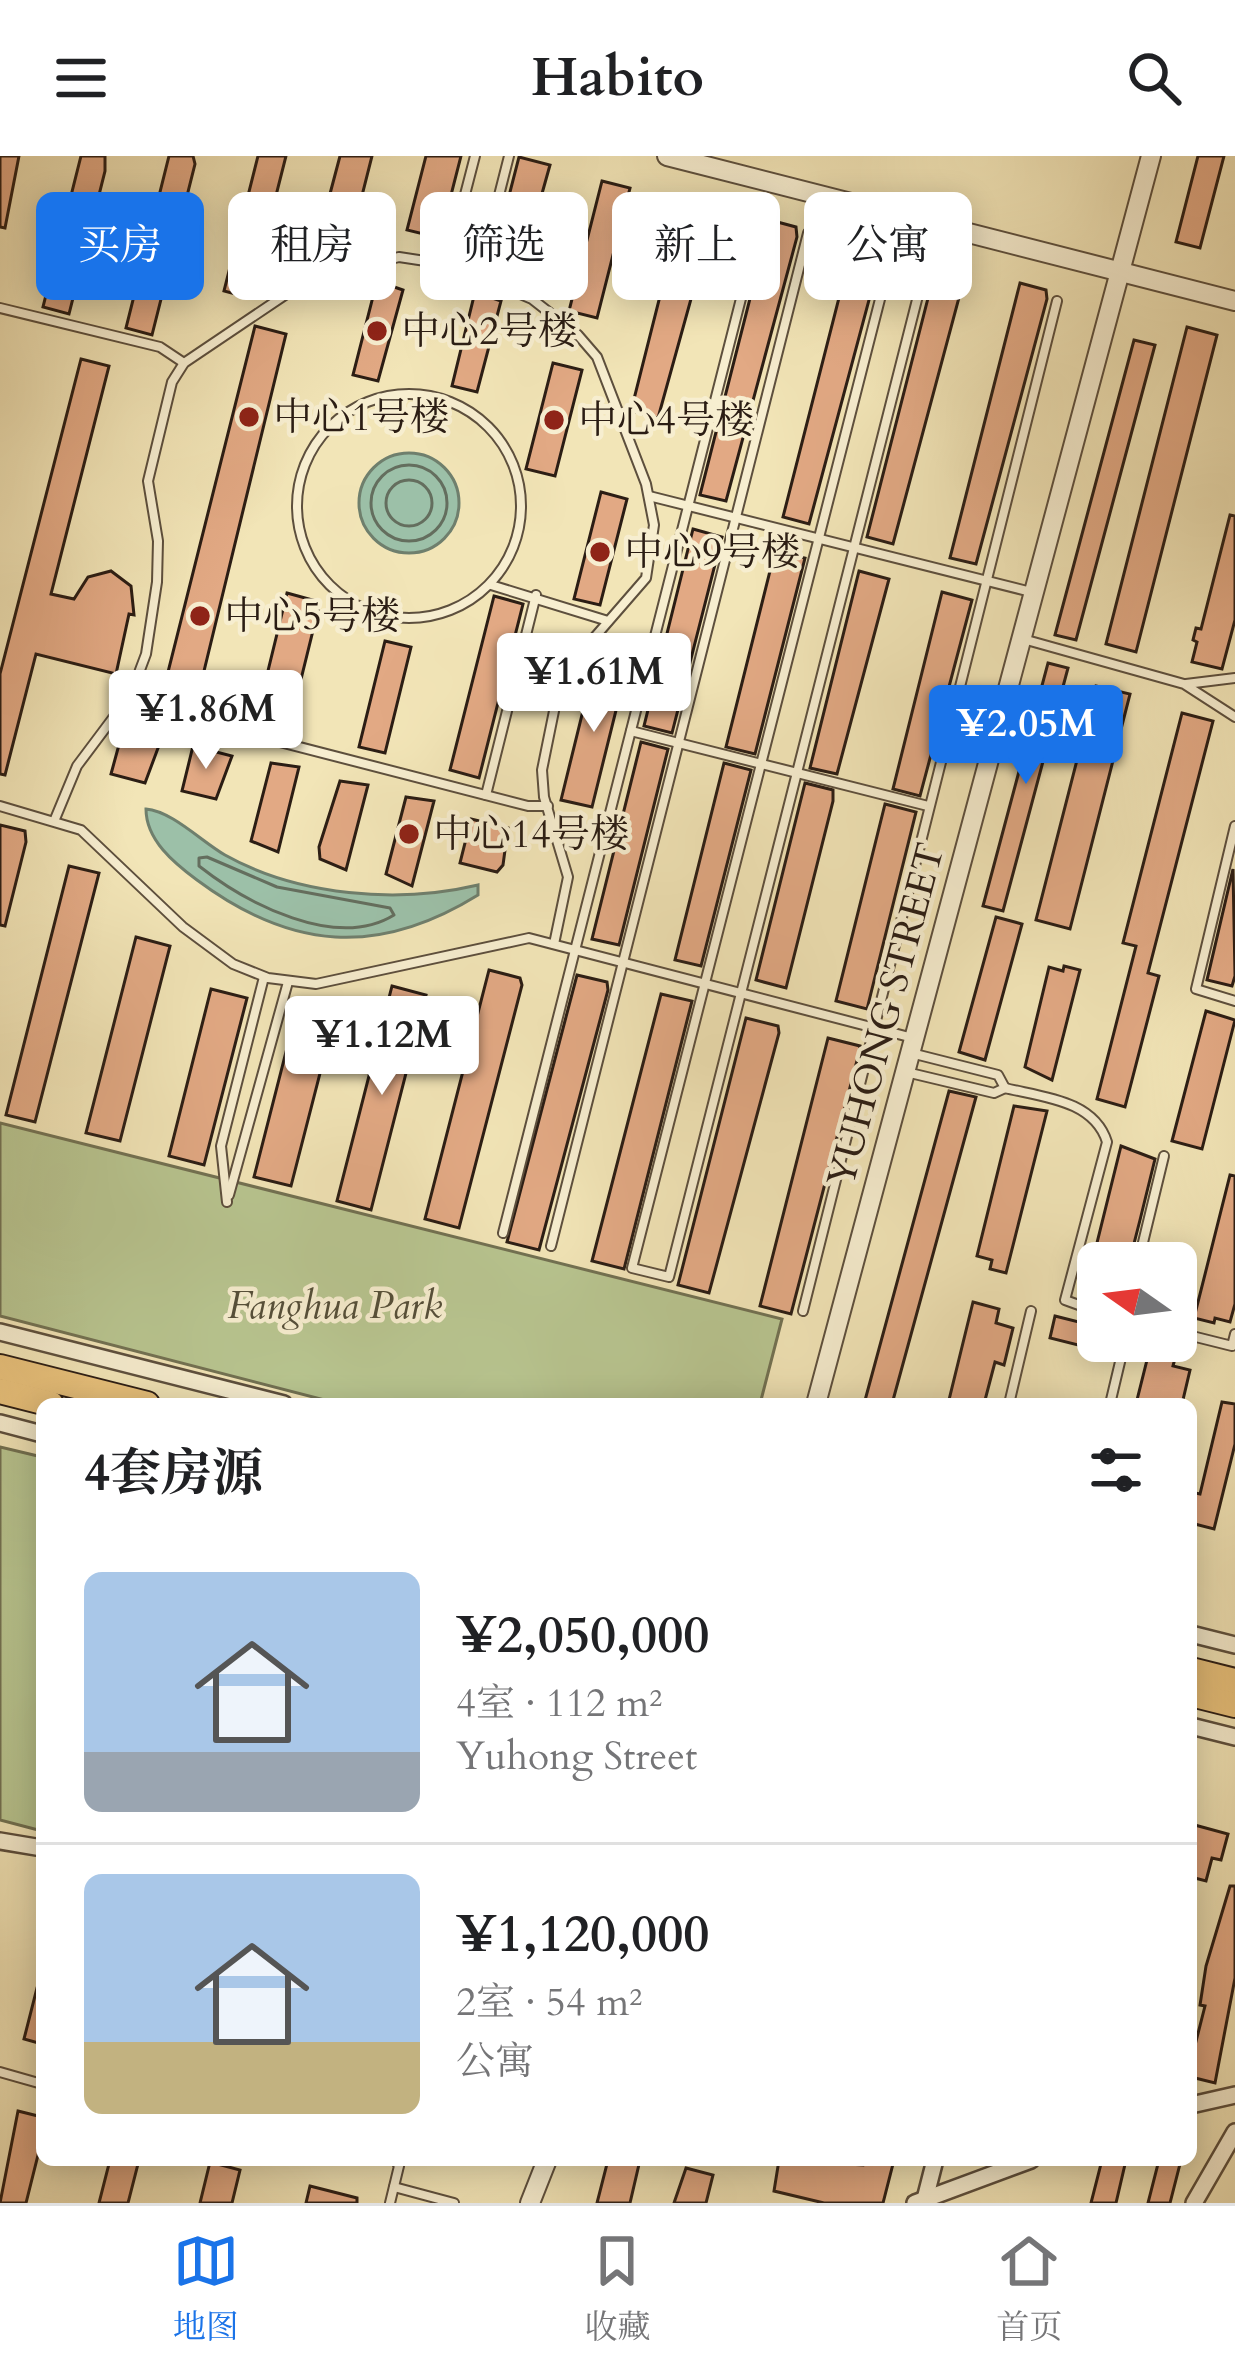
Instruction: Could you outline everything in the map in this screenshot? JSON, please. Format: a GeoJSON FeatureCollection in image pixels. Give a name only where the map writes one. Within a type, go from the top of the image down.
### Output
{"type":"FeatureCollection","features":[{"type":"Feature","properties":{"kind":"main road"},"geometry":{"type":"LineString","coordinates":[[0,1367],[123,1398]]}},
{"type":"Feature","properties":{"kind":"main road"},"geometry":{"type":"LineString","coordinates":[[0,1391],[36,1400]]}},
{"type":"Feature","properties":{"kind":"main road"},"geometry":{"type":"LineString","coordinates":[[1197,1672],[1235,1681]]}},
{"type":"Feature","properties":{"kind":"main road"},"geometry":{"type":"LineString","coordinates":[[1197,1696],[1235,1705]]}},
{"type":"Feature","properties":{"kind":"street"},"geometry":{"type":"LineString","coordinates":[[667,156],[1235,301]]}},
{"type":"Feature","properties":{"kind":"street","name":"YUHONG STREET"},"geometry":{"type":"LineString","coordinates":[[818,1398],[1150,156]]}},
{"type":"Feature","properties":{"kind":"street"},"geometry":{"type":"LineString","coordinates":[[0,1332],[260,1398]]}},
{"type":"Feature","properties":{"kind":"street"},"geometry":{"type":"LineString","coordinates":[[0,1424],[36,1433]]}},
{"type":"Feature","properties":{"kind":"street"},"geometry":{"type":"LineString","coordinates":[[1197,1636],[1235,1645]]}},
{"type":"Feature","properties":{"kind":"street"},"geometry":{"type":"LineString","coordinates":[[1197,1728],[1235,1737]]}},
{"type":"Feature","properties":{"kind":"street"},"geometry":{"type":"LineString","coordinates":[[0,1841],[36,1847]]}},
{"type":"Feature","properties":{"kind":"street"},"geometry":{"type":"LineString","coordinates":[[1197,2104],[1235,2095]]}},
{"type":"Feature","properties":{"kind":"street"},"geometry":{"type":"LineString","coordinates":[[1194,2203],[1235,2132]]}},
{"type":"Feature","properties":{"kind":"street"},"geometry":{"type":"LineString","coordinates":[[530,2203],[545,2166]]}},
{"type":"Feature","properties":{"kind":"street"},"geometry":{"type":"LineString","coordinates":[[920,2201],[933,2166]]}},
{"type":"Feature","properties":{"kind":"street"},"geometry":{"type":"LineString","coordinates":[[920,2201],[1015,2166]]}},
{"type":"Feature","properties":{"kind":"lane"},"geometry":{"type":"LineString","coordinates":[[466,192],[475,156]]}},
{"type":"Feature","properties":{"kind":"lane"},"geometry":{"type":"LineString","coordinates":[[500,192],[509,156]]}},
{"type":"Feature","properties":{"kind":"lane"},"geometry":{"type":"LineString","coordinates":[[551,1246],[804,249]]}},
{"type":"Feature","properties":{"kind":"lane"},"geometry":{"type":"LineString","coordinates":[[55,819],[77,766],[125,702],[146,654],[155,605],[158,541],[149,504],[151,457],[172,382],[184,363],[288,293],[341,271],[399,257],[420,260]]}},
{"type":"Feature","properties":{"kind":"lane"},"geometry":{"type":"LineString","coordinates":[[533,300],[597,357],[649,496],[655,525],[651,564],[634,596],[574,661],[555,706],[542,770],[568,877],[554,944]]}},
{"type":"Feature","properties":{"kind":"lane"},"geometry":{"type":"LineString","coordinates":[[503,1233],[741,300]]}},
{"type":"Feature","properties":{"kind":"lane"},"geometry":{"type":"LineString","coordinates":[[880,300],[632,1268],[650,1276],[669,1277],[917,300]]}},
{"type":"Feature","properties":{"kind":"lane"},"geometry":{"type":"LineString","coordinates":[[803,1311],[1057,301]]}},
{"type":"Feature","properties":{"kind":"lane"},"geometry":{"type":"LineString","coordinates":[[0,308],[160,347],[184,363]]}},
{"type":"Feature","properties":{"kind":"lane"},"geometry":{"type":"LineString","coordinates":[[490,584],[514,546],[521,510],[517,474],[490,428],[462,406],[412,393],[364,403],[323,433],[300,479],[297,514],[312,563],[335,591],[383,616],[418,618],[454,610],[490,584],[608,621]]}},
{"type":"Feature","properties":{"kind":"lane"},"geometry":{"type":"LineString","coordinates":[[649,496],[1034,592]]}},
{"type":"Feature","properties":{"kind":"lane"},"geometry":{"type":"LineString","coordinates":[[486,795],[536,595]]}},
{"type":"Feature","properties":{"kind":"lane"},"geometry":{"type":"LineString","coordinates":[[1021,638],[1184,684],[1235,717]]}},
{"type":"Feature","properties":{"kind":"lane"},"geometry":{"type":"LineString","coordinates":[[1184,684],[1235,678]]}},
{"type":"Feature","properties":{"kind":"lane"},"geometry":{"type":"LineString","coordinates":[[125,702],[486,795],[548,806]]}},
{"type":"Feature","properties":{"kind":"lane"},"geometry":{"type":"LineString","coordinates":[[631,730],[928,806]]}},
{"type":"Feature","properties":{"kind":"lane"},"geometry":{"type":"LineString","coordinates":[[0,806],[81,830],[211,949],[264,976],[316,984],[512,940],[554,944],[873,1028],[910,1054],[994,1093],[1005,1088],[1075,1106],[1103,1131],[1107,1142],[1080,1242]]}},
{"type":"Feature","properties":{"kind":"lane"},"geometry":{"type":"LineString","coordinates":[[1235,826],[1196,988],[1235,1001]]}},
{"type":"Feature","properties":{"kind":"lane"},"geometry":{"type":"LineString","coordinates":[[264,976],[221,1146],[227,1202],[288,982]]}},
{"type":"Feature","properties":{"kind":"lane"},"geometry":{"type":"LineString","coordinates":[[910,1054],[998,1075],[1005,1088]]}},
{"type":"Feature","properties":{"kind":"lane"},"geometry":{"type":"LineString","coordinates":[[1143,1242],[1164,1156]]}},
{"type":"Feature","properties":{"kind":"lane"},"geometry":{"type":"LineString","coordinates":[[1077,1255],[1065,1300],[1077,1304]]}},
{"type":"Feature","properties":{"kind":"lane"},"geometry":{"type":"LineString","coordinates":[[1010,1398],[1031,1312]]}},
{"type":"Feature","properties":{"kind":"lane"},"geometry":{"type":"LineString","coordinates":[[1197,1337],[1232,1346],[1235,1334]]}},
{"type":"Feature","properties":{"kind":"lane"},"geometry":{"type":"LineString","coordinates":[[1111,1398],[1120,1362]]}},
{"type":"Feature","properties":{"kind":"lane"},"geometry":{"type":"LineString","coordinates":[[0,2072],[36,2082]]}},
{"type":"Feature","properties":{"kind":"lane"},"geometry":{"type":"LineString","coordinates":[[390,2203],[399,2166]]}},
{"type":"Feature","properties":{"kind":"lane"},"geometry":{"type":"LineString","coordinates":[[394,2188],[454,2203]]}},
{"type":"Feature","properties":{"kind":"green space","name":"Fanghua Park"},"geometry":{"type":"Polygon","coordinates":[[[0,1123],[782,1319],[762,1398],[317,1398],[0,1316],[0,1123]]]}},
{"type":"Feature","properties":{"kind":"green space"},"geometry":{"type":"Polygon","coordinates":[[[0,1447],[36,1456],[36,1829],[0,1820],[0,1447]]]}},
{"type":"Feature","properties":{"kind":"water"},"geometry":{"type":"Polygon","coordinates":[[[409,453],[428,456],[445,467],[456,484],[456,522],[445,539],[428,550],[409,553],[390,550],[373,539],[362,522],[359,503],[362,484],[373,467],[390,456],[409,453]]]}},
{"type":"Feature","properties":{"kind":"water"},"geometry":{"type":"Polygon","coordinates":[[[146,809],[176,821],[225,855],[284,880],[382,895],[478,885],[478,895],[405,929],[370,936],[301,932],[266,921],[188,873],[156,841],[146,809]]]}},
{"type":"Feature","properties":{"kind":"building"},"geometry":{"type":"Polygon","coordinates":[[[0,156],[19,156],[5,228],[0,227],[0,156]]]}},
{"type":"Feature","properties":{"kind":"building"},"geometry":{"type":"Polygon","coordinates":[[[81,156],[105,156],[100,192],[72,192],[81,156]]]}},
{"type":"Feature","properties":{"kind":"building"},"geometry":{"type":"Polygon","coordinates":[[[169,156],[193,156],[188,192],[160,192],[169,156]]]}},
{"type":"Feature","properties":{"kind":"building"},"geometry":{"type":"Polygon","coordinates":[[[258,156],[286,156],[277,192],[249,192],[258,156]]]}},
{"type":"Feature","properties":{"kind":"building"},"geometry":{"type":"Polygon","coordinates":[[[340,156],[372,156],[363,192],[330,192],[340,156]]]}},
{"type":"Feature","properties":{"kind":"building"},"geometry":{"type":"Polygon","coordinates":[[[426,156],[461,156],[452,192],[420,192],[420,233],[407,230],[426,156]]]}},
{"type":"Feature","properties":{"kind":"building"},"geometry":{"type":"Polygon","coordinates":[[[1198,156],[1224,156],[1200,248],[1176,242],[1198,156]]]}},
{"type":"Feature","properties":{"kind":"building"},"geometry":{"type":"Polygon","coordinates":[[[519,157],[550,165],[542,192],[510,192],[519,157]]]}},
{"type":"Feature","properties":{"kind":"building"},"geometry":{"type":"Polygon","coordinates":[[[602,181],[630,188],[629,192],[612,192],[612,259],[597,318],[569,311],[572,300],[588,300],[588,236],[602,181]]]}},
{"type":"Feature","properties":{"kind":"building"},"geometry":{"type":"Polygon","coordinates":[[[780,223],[796,227],[797,237],[726,501],[700,495],[750,300],[780,300],[780,223]]]}},
{"type":"Feature","properties":{"kind":"building"},"geometry":{"type":"Polygon","coordinates":[[[1020,283],[1046,290],[1047,299],[976,564],[950,558],[1020,283]]]}},
{"type":"Feature","properties":{"kind":"building","name":"中心2号楼"},"geometry":{"type":"Polygon","coordinates":[[[396,288],[403,290],[378,381],[353,375],[372,300],[396,300],[396,288]]]}},
{"type":"Feature","properties":{"kind":"building"},"geometry":{"type":"Polygon","coordinates":[[[45,300],[73,300],[69,314],[43,307],[45,300]]]}},
{"type":"Feature","properties":{"kind":"building"},"geometry":{"type":"Polygon","coordinates":[[[133,300],[161,300],[152,335],[126,328],[133,300]]]}},
{"type":"Feature","properties":{"kind":"building"},"geometry":{"type":"Polygon","coordinates":[[[473,300],[501,301],[477,392],[452,386],[473,300]]]}},
{"type":"Feature","properties":{"kind":"building"},"geometry":{"type":"Polygon","coordinates":[[[659,300],[691,300],[658,418],[631,411],[659,300]]]}},
{"type":"Feature","properties":{"kind":"building"},"geometry":{"type":"Polygon","coordinates":[[[838,300],[869,300],[809,524],[783,517],[838,300]]]}},
{"type":"Feature","properties":{"kind":"building"},"geometry":{"type":"Polygon","coordinates":[[[928,300],[958,300],[893,544],[867,537],[928,300]]]}},
{"type":"Feature","properties":{"kind":"building"},"geometry":{"type":"Polygon","coordinates":[[[255,326],[286,334],[195,708],[161,700],[255,326]]]}},
{"type":"Feature","properties":{"kind":"building"},"geometry":{"type":"Polygon","coordinates":[[[1187,327],[1217,335],[1136,652],[1106,644],[1187,327]]]}},
{"type":"Feature","properties":{"kind":"building"},"geometry":{"type":"Polygon","coordinates":[[[1134,340],[1155,345],[1076,640],[1055,635],[1134,340]]]}},
{"type":"Feature","properties":{"kind":"building"},"geometry":{"type":"Polygon","coordinates":[[[81,359],[109,366],[51,594],[74,599],[88,577],[111,571],[131,586],[134,615],[129,614],[116,674],[36,654],[5,775],[0,774],[0,674],[81,359]]]}},
{"type":"Feature","properties":{"kind":"building","name":"中心4号楼"},"geometry":{"type":"Polygon","coordinates":[[[553,363],[582,370],[555,476],[526,469],[553,363]]]}},
{"type":"Feature","properties":{"kind":"building","name":"中心9号楼"},"geometry":{"type":"Polygon","coordinates":[[[601,492],[627,499],[600,605],[574,599],[601,492]]]}},
{"type":"Feature","properties":{"kind":"building"},"geometry":{"type":"Polygon","coordinates":[[[1230,515],[1235,516],[1235,620],[1222,669],[1192,662],[1197,642],[1193,640],[1196,628],[1201,629],[1230,515]]]}},
{"type":"Feature","properties":{"kind":"building"},"geometry":{"type":"Polygon","coordinates":[[[693,529],[722,537],[672,733],[644,726],[693,529]]]}},
{"type":"Feature","properties":{"kind":"building"},"geometry":{"type":"Polygon","coordinates":[[[775,551],[805,558],[755,754],[726,747],[775,551]]]}},
{"type":"Feature","properties":{"kind":"building"},"geometry":{"type":"Polygon","coordinates":[[[859,571],[889,579],[837,774],[810,768],[859,571]]]}},
{"type":"Feature","properties":{"kind":"building"},"geometry":{"type":"Polygon","coordinates":[[[942,592],[972,600],[920,796],[893,789],[942,592]]]}},
{"type":"Feature","properties":{"kind":"building"},"geometry":{"type":"Polygon","coordinates":[[[287,593],[320,602],[288,732],[255,724],[287,593]]]}},
{"type":"Feature","properties":{"kind":"building"},"geometry":{"type":"Polygon","coordinates":[[[494,596],[523,604],[479,778],[450,770],[494,596]]]}},
{"type":"Feature","properties":{"kind":"building"},"geometry":{"type":"Polygon","coordinates":[[[385,641],[411,647],[385,753],[359,747],[385,641]]]}},
{"type":"Feature","properties":{"kind":"building"},"geometry":{"type":"Polygon","coordinates":[[[595,662],[626,670],[592,807],[561,800],[595,662]]]}},
{"type":"Feature","properties":{"kind":"building"},"geometry":{"type":"Polygon","coordinates":[[[1048,663],[1068,668],[1003,911],[983,906],[1048,663]]]}},
{"type":"Feature","properties":{"kind":"building"},"geometry":{"type":"Polygon","coordinates":[[[1096,686],[1130,694],[1070,929],[1036,920],[1096,686]]]}},
{"type":"Feature","properties":{"kind":"building"},"geometry":{"type":"Polygon","coordinates":[[[1182,713],[1213,721],[1148,973],[1159,976],[1125,1107],[1097,1099],[1136,946],[1123,943],[1182,713]]]}},
{"type":"Feature","properties":{"kind":"building"},"geometry":{"type":"Polygon","coordinates":[[[123,730],[161,740],[145,783],[111,774],[123,730]]]}},
{"type":"Feature","properties":{"kind":"building"},"geometry":{"type":"Polygon","coordinates":[[[641,742],[668,749],[619,945],[592,939],[641,742]]]}},
{"type":"Feature","properties":{"kind":"building"},"geometry":{"type":"Polygon","coordinates":[[[193,746],[232,756],[216,799],[182,791],[193,746]]]}},
{"type":"Feature","properties":{"kind":"building"},"geometry":{"type":"Polygon","coordinates":[[[271,763],[299,767],[278,852],[251,841],[271,763]]]}},
{"type":"Feature","properties":{"kind":"building"},"geometry":{"type":"Polygon","coordinates":[[[724,763],[751,770],[701,966],[675,960],[724,763]]]}},
{"type":"Feature","properties":{"kind":"building"},"geometry":{"type":"Polygon","coordinates":[[[340,781],[368,785],[346,870],[320,859],[319,847],[340,781]]]}},
{"type":"Feature","properties":{"kind":"building"},"geometry":{"type":"Polygon","coordinates":[[[805,783],[833,790],[833,801],[786,988],[756,980],[805,783]]]}},
{"type":"Feature","properties":{"kind":"building","name":"中心14号楼"},"geometry":{"type":"Polygon","coordinates":[[[406,797],[434,801],[412,886],[386,874],[406,797]]]}},
{"type":"Feature","properties":{"kind":"building"},"geometry":{"type":"Polygon","coordinates":[[[885,804],[916,812],[867,1009],[836,1001],[885,804]]]}},
{"type":"Feature","properties":{"kind":"building"},"geometry":{"type":"Polygon","coordinates":[[[471,819],[508,828],[503,865],[497,872],[460,863],[471,819]]]}},
{"type":"Feature","properties":{"kind":"building"},"geometry":{"type":"Polygon","coordinates":[[[0,825],[25,831],[26,842],[5,926],[0,925],[0,825]]]}},
{"type":"Feature","properties":{"kind":"building"},"geometry":{"type":"Polygon","coordinates":[[[69,866],[99,873],[35,1122],[6,1115],[69,866]]]}},
{"type":"Feature","properties":{"kind":"building"},"geometry":{"type":"Polygon","coordinates":[[[1233,869],[1235,976],[1232,986],[1207,980],[1233,869]]]}},
{"type":"Feature","properties":{"kind":"building"},"geometry":{"type":"Polygon","coordinates":[[[996,917],[1022,924],[985,1060],[959,1052],[996,917]]]}},
{"type":"Feature","properties":{"kind":"building"},"geometry":{"type":"Polygon","coordinates":[[[136,937],[170,946],[120,1141],[86,1133],[136,937]]]}},
{"type":"Feature","properties":{"kind":"building"},"geometry":{"type":"Polygon","coordinates":[[[1064,966],[1080,970],[1052,1080],[1025,1067],[1049,967],[1063,971],[1064,966]]]}},
{"type":"Feature","properties":{"kind":"building"},"geometry":{"type":"Polygon","coordinates":[[[489,970],[520,978],[522,985],[459,1228],[425,1219],[489,970]]]}},
{"type":"Feature","properties":{"kind":"building"},"geometry":{"type":"Polygon","coordinates":[[[577,975],[607,982],[608,990],[539,1250],[507,1242],[577,975]]]}},
{"type":"Feature","properties":{"kind":"building"},"geometry":{"type":"Polygon","coordinates":[[[392,986],[426,995],[371,1210],[337,1201],[392,986]]]}},
{"type":"Feature","properties":{"kind":"building"},"geometry":{"type":"Polygon","coordinates":[[[211,989],[247,998],[204,1165],[169,1156],[211,989]]]}},
{"type":"Feature","properties":{"kind":"building"},"geometry":{"type":"Polygon","coordinates":[[[661,994],[692,1001],[624,1269],[592,1261],[661,994]]]}},
{"type":"Feature","properties":{"kind":"building"},"geometry":{"type":"Polygon","coordinates":[[[298,1005],[335,1015],[291,1186],[254,1177],[298,1005]]]}},
{"type":"Feature","properties":{"kind":"building"},"geometry":{"type":"Polygon","coordinates":[[[1206,1011],[1235,1020],[1202,1149],[1172,1141],[1206,1011]]]}},
{"type":"Feature","properties":{"kind":"building"},"geometry":{"type":"Polygon","coordinates":[[[746,1018],[778,1026],[779,1033],[709,1293],[678,1285],[746,1018]]]}},
{"type":"Feature","properties":{"kind":"building"},"geometry":{"type":"Polygon","coordinates":[[[828,1038],[860,1046],[791,1314],[760,1306],[828,1038]]]}},
{"type":"Feature","properties":{"kind":"building"},"geometry":{"type":"Polygon","coordinates":[[[949,1091],[976,1097],[894,1398],[866,1398],[949,1091]]]}},
{"type":"Feature","properties":{"kind":"building"},"geometry":{"type":"Polygon","coordinates":[[[1014,1106],[1047,1111],[1006,1273],[990,1269],[992,1260],[977,1256],[1014,1106]]]}},
{"type":"Feature","properties":{"kind":"building"},"geometry":{"type":"Polygon","coordinates":[[[1121,1146],[1155,1159],[1134,1242],[1097,1242],[1121,1146]]]}},
{"type":"Feature","properties":{"kind":"building"},"geometry":{"type":"Polygon","coordinates":[[[1230,1175],[1235,1176],[1235,1304],[1230,1322],[1197,1319],[1230,1175]]]}},
{"type":"Feature","properties":{"kind":"building"},"geometry":{"type":"Polygon","coordinates":[[[973,1302],[999,1309],[996,1323],[1013,1328],[1004,1365],[995,1362],[986,1398],[949,1398],[973,1302]]]}},
{"type":"Feature","properties":{"kind":"building"},"geometry":{"type":"Polygon","coordinates":[[[1055,1316],[1077,1322],[1077,1345],[1050,1338],[1055,1316]]]}},
{"type":"Feature","properties":{"kind":"building"},"geometry":{"type":"Polygon","coordinates":[[[1146,1362],[1174,1362],[1173,1366],[1190,1370],[1183,1398],[1138,1398],[1146,1362]]]}},
{"type":"Feature","properties":{"kind":"building"},"geometry":{"type":"Polygon","coordinates":[[[1222,1402],[1235,1404],[1235,1444],[1214,1529],[1197,1525],[1222,1402]]]}},
{"type":"Feature","properties":{"kind":"building"},"geometry":{"type":"Polygon","coordinates":[[[1197,1826],[1228,1834],[1221,1860],[1212,1858],[1206,1881],[1197,1879],[1197,1826]]]}},
{"type":"Feature","properties":{"kind":"building"},"geometry":{"type":"Polygon","coordinates":[[[1230,1886],[1235,1886],[1235,1978],[1215,2083],[1197,2078],[1206,1966],[1230,1886]]]}},
{"type":"Feature","properties":{"kind":"building"},"geometry":{"type":"Polygon","coordinates":[[[36,1992],[36,2042],[24,2039],[36,1992]]]}},
{"type":"Feature","properties":{"kind":"building"},"geometry":{"type":"Polygon","coordinates":[[[18,2111],[36,2116],[36,2163],[26,2203],[0,2203],[18,2111]]]}},
{"type":"Feature","properties":{"kind":"building"},"geometry":{"type":"Polygon","coordinates":[[[108,2166],[137,2166],[128,2203],[99,2203],[108,2166]]]}},
{"type":"Feature","properties":{"kind":"building"},"geometry":{"type":"Polygon","coordinates":[[[209,2166],[240,2170],[232,2203],[200,2203],[209,2166]]]}},
{"type":"Feature","properties":{"kind":"building"},"geometry":{"type":"Polygon","coordinates":[[[606,2166],[639,2166],[630,2203],[597,2203],[606,2166]]]}},
{"type":"Feature","properties":{"kind":"building"},"geometry":{"type":"Polygon","coordinates":[[[778,2166],[892,2166],[883,2203],[824,2203],[774,2191],[778,2166]]]}},
{"type":"Feature","properties":{"kind":"building"},"geometry":{"type":"Polygon","coordinates":[[[1100,2166],[1125,2166],[1116,2203],[1091,2203],[1100,2166]]]}},
{"type":"Feature","properties":{"kind":"building"},"geometry":{"type":"Polygon","coordinates":[[[1157,2166],[1179,2166],[1170,2203],[1148,2203],[1157,2166]]]}},
{"type":"Feature","properties":{"kind":"building"},"geometry":{"type":"Polygon","coordinates":[[[686,2168],[713,2175],[706,2203],[674,2203],[686,2168]]]}},
{"type":"Feature","properties":{"kind":"building"},"geometry":{"type":"Polygon","coordinates":[[[310,2186],[357,2198],[357,2203],[306,2203],[310,2186]]]}},
{"type":"Feature","properties":{"kind":"place","name":"中心2号楼"},"geometry":{"type":"Point","coordinates":[377,331]}},
{"type":"Feature","properties":{"kind":"place","name":"中心1号楼"},"geometry":{"type":"Point","coordinates":[249,417]}},
{"type":"Feature","properties":{"kind":"place","name":"中心4号楼"},"geometry":{"type":"Point","coordinates":[554,420]}},
{"type":"Feature","properties":{"kind":"place","name":"中心9号楼"},"geometry":{"type":"Point","coordinates":[600,552]}},
{"type":"Feature","properties":{"kind":"place","name":"中心5号楼"},"geometry":{"type":"Point","coordinates":[200,616]}},
{"type":"Feature","properties":{"kind":"place","name":"中心14号楼"},"geometry":{"type":"Point","coordinates":[409,834]}}]}
